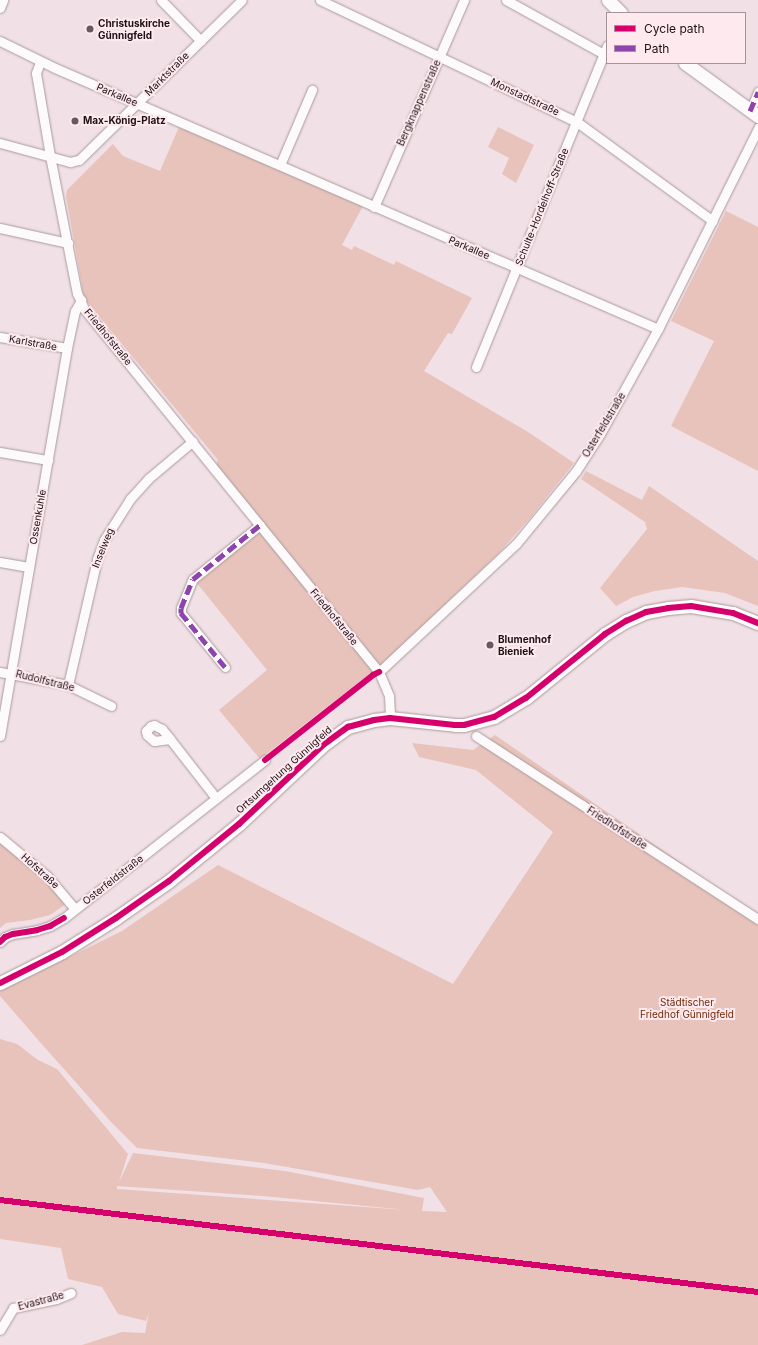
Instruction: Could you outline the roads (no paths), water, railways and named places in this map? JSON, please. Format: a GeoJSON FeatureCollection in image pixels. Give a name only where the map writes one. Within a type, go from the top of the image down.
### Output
{"type":"FeatureCollection","features":[{"type":"Feature","properties":{"kind":"street"},"geometry":{"type":"LineString","coordinates":[[0,8],[3,0]]}},
{"type":"Feature","properties":{"kind":"street"},"geometry":{"type":"LineString","coordinates":[[160,0],[201,41]]}},
{"type":"Feature","properties":{"kind":"street","name":"Marktstraße"},"geometry":{"type":"LineString","coordinates":[[0,143],[70,162],[79,160],[242,0]]}},
{"type":"Feature","properties":{"kind":"street","name":"Monstadtstraße"},"geometry":{"type":"LineString","coordinates":[[320,0],[577,122],[712,221]]}},
{"type":"Feature","properties":{"kind":"street","name":"Bergknappenstraße"},"geometry":{"type":"LineString","coordinates":[[374,207],[464,0]]}},
{"type":"Feature","properties":{"kind":"street"},"geometry":{"type":"LineString","coordinates":[[506,0],[605,50]]}},
{"type":"Feature","properties":{"kind":"street"},"geometry":{"type":"LineString","coordinates":[[608,0],[620,12]]}},
{"type":"Feature","properties":{"kind":"street","name":"Parkallee"},"geometry":{"type":"LineString","coordinates":[[0,41],[40,62],[658,329]]}},
{"type":"Feature","properties":{"kind":"street","name":"Schulte-Hordelhoff-Straße"},"geometry":{"type":"LineString","coordinates":[[476,368],[605,50]]}},
{"type":"Feature","properties":{"kind":"street","name":"Friedhofstraße"},"geometry":{"type":"LineString","coordinates":[[40,62],[36,74],[50,156],[77,293],[84,309],[380,672],[389,696],[390,718]]}},
{"type":"Feature","properties":{"kind":"street"},"geometry":{"type":"LineString","coordinates":[[686,64],[754,114],[758,92]]}},
{"type":"Feature","properties":{"kind":"street"},"geometry":{"type":"LineString","coordinates":[[280,165],[312,90]]}},
{"type":"Feature","properties":{"kind":"street","name":"Osterfeldstraße"},"geometry":{"type":"LineString","coordinates":[[380,672],[512,549],[540,517],[576,471],[600,434],[658,329],[758,128]]}},
{"type":"Feature","properties":{"kind":"street"},"geometry":{"type":"LineString","coordinates":[[0,228],[68,243]]}},
{"type":"Feature","properties":{"kind":"street","name":"Ossenkuhle"},"geometry":{"type":"LineString","coordinates":[[0,736],[67,348],[75,310],[81,300]]}},
{"type":"Feature","properties":{"kind":"street","name":"Karlstraße"},"geometry":{"type":"LineString","coordinates":[[0,337],[67,348]]}},
{"type":"Feature","properties":{"kind":"street","name":"Inselweg"},"geometry":{"type":"LineString","coordinates":[[68,685],[97,559],[104,540],[130,499],[149,478],[192,441]]}},
{"type":"Feature","properties":{"kind":"street"},"geometry":{"type":"LineString","coordinates":[[0,452],[48,460]]}},
{"type":"Feature","properties":{"kind":"street"},"geometry":{"type":"LineString","coordinates":[[225,667],[181,613],[181,608],[193,579],[260,525]]}},
{"type":"Feature","properties":{"kind":"street"},"geometry":{"type":"LineString","coordinates":[[0,562],[29,567]]}},
{"type":"Feature","properties":{"kind":"street","name":"Ortsumgehung Günnigfeld"},"geometry":{"type":"LineString","coordinates":[[0,983],[62,952],[116,918],[169,880],[239,824],[336,734],[359,723],[390,718],[464,725],[494,717],[526,698],[605,634],[626,621],[646,612],[691,606],[733,613],[758,623]]}},
{"type":"Feature","properties":{"kind":"street","name":"Rudolfstraße"},"geometry":{"type":"LineString","coordinates":[[0,672],[12,673],[68,685],[111,706]]}},
{"type":"Feature","properties":{"kind":"street","name":"Friedhofstraße"},"geometry":{"type":"LineString","coordinates":[[476,736],[758,919]]}},
{"type":"Feature","properties":{"kind":"street"},"geometry":{"type":"LineString","coordinates":[[170,739],[216,798]]}},
{"type":"Feature","properties":{"kind":"street","name":"Osterfeldstraße"},"geometry":{"type":"LineString","coordinates":[[0,942],[5,937],[14,934],[50,926],[75,909],[265,760]]}},
{"type":"Feature","properties":{"kind":"street","name":"Hofstraße"},"geometry":{"type":"LineString","coordinates":[[0,836],[47,876],[75,909]]}},
{"type":"Feature","properties":{"kind":"street","name":"Evastraße"},"geometry":{"type":"LineString","coordinates":[[0,1330],[13,1308],[56,1299],[71,1293]]}},
{"type":"Feature","properties":{"kind":"place","name":"Christuskirche Günnigfeld"},"geometry":{"type":"Point","coordinates":[90,29]}},
{"type":"Feature","properties":{"kind":"place","name":"Max-König-Platz"},"geometry":{"type":"Point","coordinates":[75,121]}},
{"type":"Feature","properties":{"kind":"place","name":"Blumenhof Bieniek"},"geometry":{"type":"Point","coordinates":[490,645]}},
{"type":"Feature","properties":{"kind":"park label","name":"Städtischer Friedhof Günnigfeld"},"geometry":{"type":"Point","coordinates":[687,1008]}}]}
